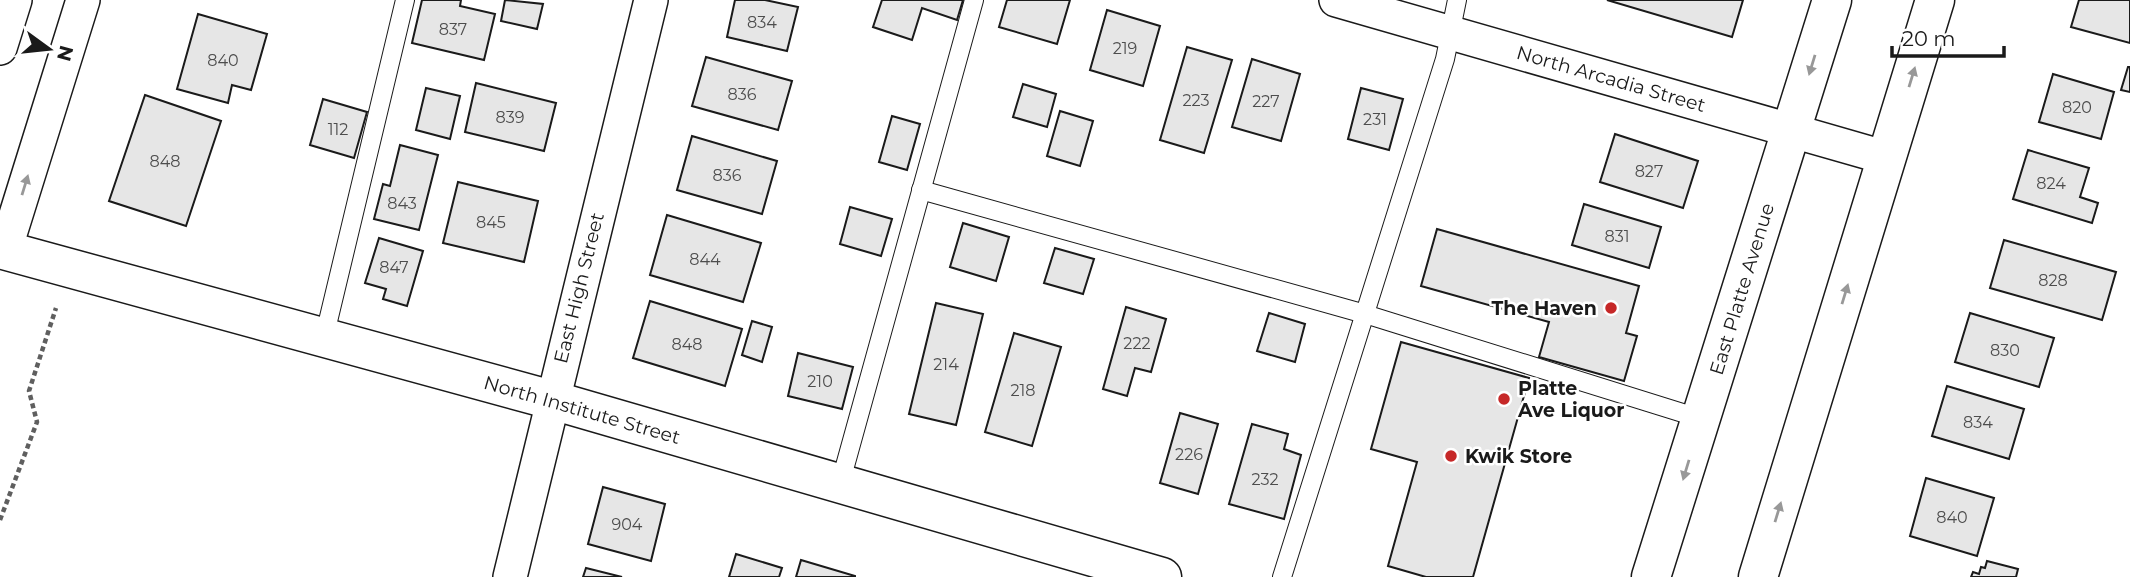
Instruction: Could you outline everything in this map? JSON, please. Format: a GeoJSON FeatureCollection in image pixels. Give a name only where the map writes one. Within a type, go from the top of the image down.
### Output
{"type":"FeatureCollection","features":[{"type":"Feature","properties":{"kind":"main road","name":"East Platte Avenue"},"geometry":{"type":"LineString","coordinates":[[1651,577],[1832,0]]}},
{"type":"Feature","properties":{"kind":"main road"},"geometry":{"type":"LineString","coordinates":[[1758,577],[1935,0]]}},
{"type":"Feature","properties":{"kind":"main road","name":"North Institute Street"},"geometry":{"type":"LineString","coordinates":[[2,249],[552,400],[1162,577]]}},
{"type":"Feature","properties":{"kind":"street"},"geometry":{"type":"LineString","coordinates":[[0,48],[15,0]]}},
{"type":"Feature","properties":{"kind":"street"},"geometry":{"type":"LineString","coordinates":[[2,249],[83,0]]}},
{"type":"Feature","properties":{"kind":"street","name":"East High Street"},"geometry":{"type":"LineString","coordinates":[[510,577],[651,0]]}},
{"type":"Feature","properties":{"kind":"street","name":"North Arcadia Street"},"geometry":{"type":"LineString","coordinates":[[1336,0],[1887,158]]}},
{"type":"Feature","properties":{"kind":"lane"},"geometry":{"type":"LineString","coordinates":[[324,338],[405,0]]}},
{"type":"Feature","properties":{"kind":"lane"},"geometry":{"type":"LineString","coordinates":[[840,484],[974,0]]}},
{"type":"Feature","properties":{"kind":"lane"},"geometry":{"type":"LineString","coordinates":[[1282,577],[1445,59],[1457,0]]}},
{"type":"Feature","properties":{"kind":"lane"},"geometry":{"type":"LineString","coordinates":[[921,190],[1365,313],[1702,419]]}},
{"type":"Feature","properties":{"kind":"path"},"geometry":{"type":"LineString","coordinates":[[0,520],[37,422],[29,391],[56,308]]}},
{"type":"Feature","properties":{"kind":"building"},"geometry":{"type":"Polygon","coordinates":[[[422,0],[461,0],[460,6],[495,14],[484,60],[412,43],[422,0]]]}},
{"type":"Feature","properties":{"kind":"building"},"geometry":{"type":"Polygon","coordinates":[[[505,0],[543,4],[537,29],[501,21],[505,0]]]}},
{"type":"Feature","properties":{"kind":"building"},"geometry":{"type":"Polygon","coordinates":[[[735,0],[765,0],[798,7],[787,51],[727,37],[735,0]]]}},
{"type":"Feature","properties":{"kind":"building"},"geometry":{"type":"Polygon","coordinates":[[[882,0],[963,0],[957,20],[922,8],[912,40],[873,27],[882,0]]]}},
{"type":"Feature","properties":{"kind":"building"},"geometry":{"type":"Polygon","coordinates":[[[1007,0],[1070,0],[1057,44],[999,27],[1007,0]]]}},
{"type":"Feature","properties":{"kind":"building"},"geometry":{"type":"Polygon","coordinates":[[[1607,0],[1743,0],[1732,37],[1607,0]]]}},
{"type":"Feature","properties":{"kind":"building"},"geometry":{"type":"Polygon","coordinates":[[[2079,0],[2130,0],[2130,43],[2071,27],[2079,0]]]}},
{"type":"Feature","properties":{"kind":"building"},"geometry":{"type":"Polygon","coordinates":[[[1107,10],[1160,26],[1143,86],[1090,70],[1107,10]]]}},
{"type":"Feature","properties":{"kind":"building"},"geometry":{"type":"Polygon","coordinates":[[[198,14],[267,34],[251,90],[232,85],[228,103],[177,89],[198,14]]]}},
{"type":"Feature","properties":{"kind":"building"},"geometry":{"type":"Polygon","coordinates":[[[1187,47],[1232,60],[1204,153],[1160,140],[1187,47]]]}},
{"type":"Feature","properties":{"kind":"building"},"geometry":{"type":"Polygon","coordinates":[[[706,57],[792,81],[778,130],[692,106],[706,57]]]}},
{"type":"Feature","properties":{"kind":"building"},"geometry":{"type":"Polygon","coordinates":[[[1252,59],[1300,74],[1281,141],[1232,127],[1252,59]]]}},
{"type":"Feature","properties":{"kind":"building"},"geometry":{"type":"Polygon","coordinates":[[[2130,67],[2130,92],[2121,90],[2130,67]]]}},
{"type":"Feature","properties":{"kind":"building"},"geometry":{"type":"Polygon","coordinates":[[[2053,74],[2114,92],[2101,139],[2039,122],[2053,74]]]}},
{"type":"Feature","properties":{"kind":"building"},"geometry":{"type":"Polygon","coordinates":[[[476,83],[556,103],[544,151],[465,132],[476,83]]]}},
{"type":"Feature","properties":{"kind":"building"},"geometry":{"type":"Polygon","coordinates":[[[1023,84],[1056,94],[1047,127],[1013,117],[1023,84]]]}},
{"type":"Feature","properties":{"kind":"building"},"geometry":{"type":"Polygon","coordinates":[[[426,88],[460,96],[450,139],[416,130],[426,88]]]}},
{"type":"Feature","properties":{"kind":"building"},"geometry":{"type":"Polygon","coordinates":[[[1361,88],[1403,99],[1389,150],[1348,139],[1361,88]]]}},
{"type":"Feature","properties":{"kind":"building"},"geometry":{"type":"Polygon","coordinates":[[[145,95],[221,121],[186,226],[109,201],[145,95]]]}},
{"type":"Feature","properties":{"kind":"building"},"geometry":{"type":"Polygon","coordinates":[[[323,99],[367,112],[354,158],[310,145],[323,99]]]}},
{"type":"Feature","properties":{"kind":"building"},"geometry":{"type":"Polygon","coordinates":[[[1060,111],[1093,121],[1080,166],[1047,156],[1060,111]]]}},
{"type":"Feature","properties":{"kind":"building"},"geometry":{"type":"Polygon","coordinates":[[[892,116],[920,124],[907,170],[879,162],[892,116]]]}},
{"type":"Feature","properties":{"kind":"building"},"geometry":{"type":"Polygon","coordinates":[[[1615,134],[1698,161],[1683,208],[1600,182],[1615,134]]]}},
{"type":"Feature","properties":{"kind":"building"},"geometry":{"type":"Polygon","coordinates":[[[692,136],[777,161],[762,214],[677,190],[692,136]]]}},
{"type":"Feature","properties":{"kind":"building"},"geometry":{"type":"Polygon","coordinates":[[[400,145],[438,155],[419,230],[374,219],[383,184],[390,186],[400,145]]]}},
{"type":"Feature","properties":{"kind":"building"},"geometry":{"type":"Polygon","coordinates":[[[2028,150],[2089,168],[2080,197],[2098,203],[2092,223],[2013,199],[2028,150]]]}},
{"type":"Feature","properties":{"kind":"building"},"geometry":{"type":"Polygon","coordinates":[[[458,182],[538,201],[524,262],[443,243],[458,182]]]}},
{"type":"Feature","properties":{"kind":"building"},"geometry":{"type":"Polygon","coordinates":[[[1584,204],[1661,227],[1649,268],[1572,245],[1584,204]]]}},
{"type":"Feature","properties":{"kind":"building"},"geometry":{"type":"Polygon","coordinates":[[[850,207],[892,219],[881,256],[840,244],[850,207]]]}},
{"type":"Feature","properties":{"kind":"building"},"geometry":{"type":"Polygon","coordinates":[[[667,215],[761,243],[743,302],[650,275],[667,215]]]}},
{"type":"Feature","properties":{"kind":"building"},"geometry":{"type":"Polygon","coordinates":[[[963,223],[1009,237],[996,281],[950,267],[963,223]]]}},
{"type":"Feature","properties":{"kind":"building"},"geometry":{"type":"Polygon","coordinates":[[[1437,229],[1639,286],[1626,333],[1637,336],[1624,381],[1539,357],[1549,322],[1421,286],[1437,229]]]}},
{"type":"Feature","properties":{"kind":"building"},"geometry":{"type":"Polygon","coordinates":[[[379,238],[423,251],[407,306],[383,299],[386,289],[365,283],[379,238]]]}},
{"type":"Feature","properties":{"kind":"building"},"geometry":{"type":"Polygon","coordinates":[[[2004,240],[2116,272],[2102,320],[1990,288],[2004,240]]]}},
{"type":"Feature","properties":{"kind":"building"},"geometry":{"type":"Polygon","coordinates":[[[1055,248],[1094,259],[1083,294],[1044,283],[1055,248]]]}},
{"type":"Feature","properties":{"kind":"building"},"geometry":{"type":"Polygon","coordinates":[[[650,301],[742,329],[725,386],[633,358],[650,301]]]}},
{"type":"Feature","properties":{"kind":"building"},"geometry":{"type":"Polygon","coordinates":[[[936,303],[983,314],[956,425],[909,414],[936,303]]]}},
{"type":"Feature","properties":{"kind":"building"},"geometry":{"type":"Polygon","coordinates":[[[1126,307],[1166,319],[1151,372],[1135,368],[1127,396],[1103,389],[1126,307]]]}},
{"type":"Feature","properties":{"kind":"building"},"geometry":{"type":"Polygon","coordinates":[[[1269,313],[1305,324],[1295,362],[1257,351],[1269,313]]]}},
{"type":"Feature","properties":{"kind":"building"},"geometry":{"type":"Polygon","coordinates":[[[1970,313],[2054,338],[2039,387],[1955,362],[1970,313]]]}},
{"type":"Feature","properties":{"kind":"building"},"geometry":{"type":"Polygon","coordinates":[[[752,321],[772,327],[762,362],[742,355],[752,321]]]}},
{"type":"Feature","properties":{"kind":"building"},"geometry":{"type":"Polygon","coordinates":[[[1014,333],[1061,347],[1032,446],[985,432],[1014,333]]]}},
{"type":"Feature","properties":{"kind":"building","name":"Kwik Store"},"geometry":{"type":"Polygon","coordinates":[[[1401,342],[1529,378],[1473,577],[1426,577],[1388,566],[1417,462],[1371,449],[1401,342]]]}},
{"type":"Feature","properties":{"kind":"building"},"geometry":{"type":"Polygon","coordinates":[[[798,353],[853,367],[842,409],[788,396],[798,353]]]}},
{"type":"Feature","properties":{"kind":"building"},"geometry":{"type":"Polygon","coordinates":[[[1947,386],[2024,409],[2009,459],[1932,436],[1947,386]]]}},
{"type":"Feature","properties":{"kind":"building"},"geometry":{"type":"Polygon","coordinates":[[[1180,413],[1218,424],[1198,494],[1160,483],[1180,413]]]}},
{"type":"Feature","properties":{"kind":"building"},"geometry":{"type":"Polygon","coordinates":[[[1252,424],[1288,434],[1284,449],[1301,455],[1284,519],[1229,504],[1252,424]]]}},
{"type":"Feature","properties":{"kind":"building"},"geometry":{"type":"Polygon","coordinates":[[[1926,478],[1994,498],[1977,556],[1910,536],[1926,478]]]}},
{"type":"Feature","properties":{"kind":"building"},"geometry":{"type":"Polygon","coordinates":[[[603,487],[665,504],[651,561],[588,544],[603,487]]]}},
{"type":"Feature","properties":{"kind":"building"},"geometry":{"type":"Polygon","coordinates":[[[736,554],[782,568],[779,577],[729,577],[736,554]]]}},
{"type":"Feature","properties":{"kind":"building"},"geometry":{"type":"Polygon","coordinates":[[[801,560],[855,576],[855,577],[796,577],[801,560]]]}},
{"type":"Feature","properties":{"kind":"building"},"geometry":{"type":"Polygon","coordinates":[[[1987,561],[2018,569],[2016,577],[1971,577],[1973,572],[1979,574],[1981,567],[1985,568],[1987,561]]]}},
{"type":"Feature","properties":{"kind":"building"},"geometry":{"type":"Polygon","coordinates":[[[586,568],[622,577],[583,577],[586,568]]]}},
{"type":"Feature","properties":{"kind":"place","name":"The Haven"},"geometry":{"type":"Point","coordinates":[1611,308]}},
{"type":"Feature","properties":{"kind":"place","name":"Platte Ave Liquor"},"geometry":{"type":"Point","coordinates":[1504,399]}},
{"type":"Feature","properties":{"kind":"place","name":"Kwik Store"},"geometry":{"type":"Point","coordinates":[1451,456]}}]}
